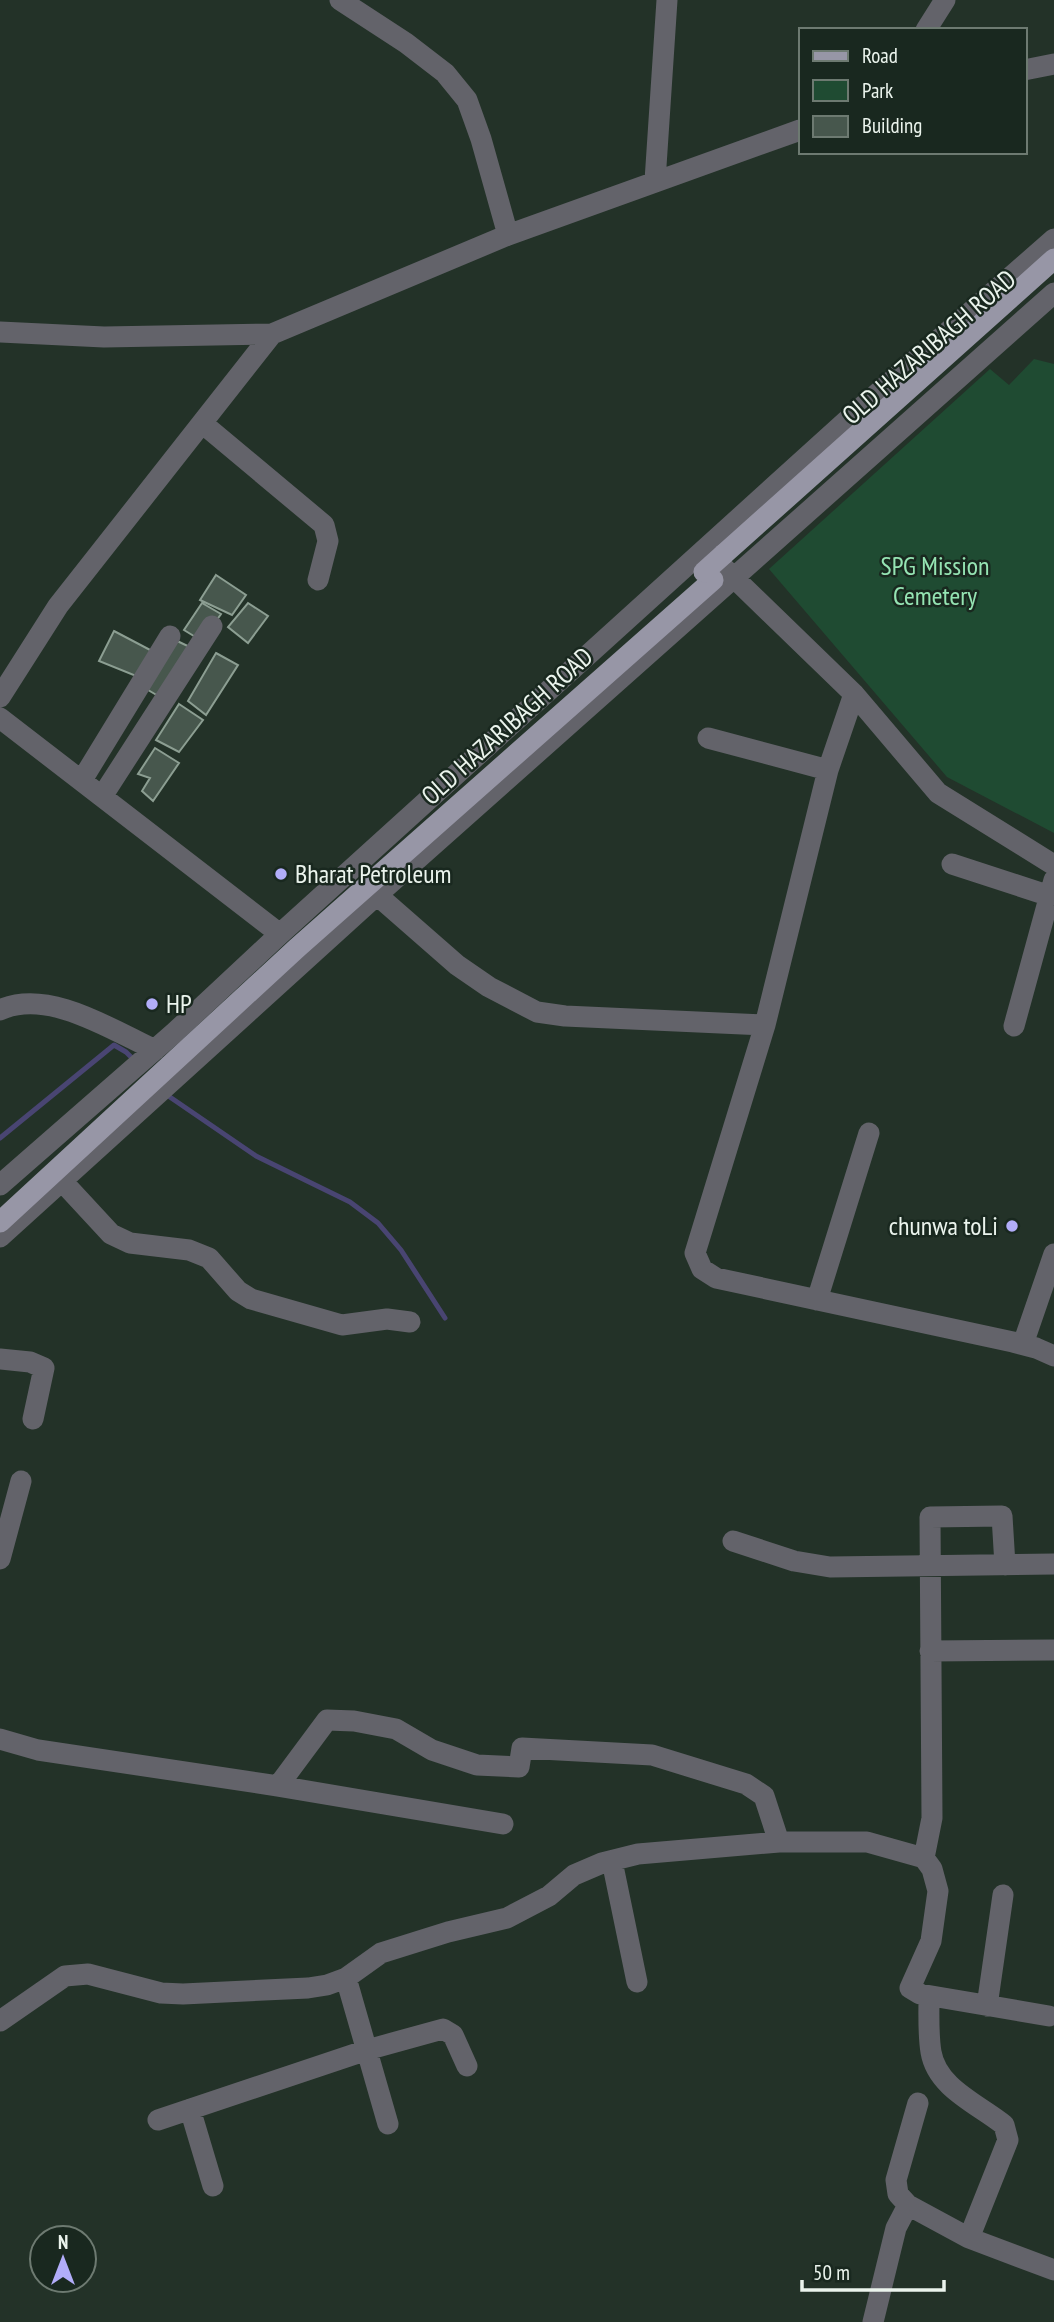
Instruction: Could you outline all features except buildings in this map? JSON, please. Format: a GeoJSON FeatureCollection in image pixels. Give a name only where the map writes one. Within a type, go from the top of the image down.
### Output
{"type":"FeatureCollection","features":[{"type":"Feature","properties":{"kind":"main road","name":"OLD HAZARIBAGH ROAD"},"geometry":{"type":"LineString","coordinates":[[719,566],[1054,259]]}},
{"type":"Feature","properties":{"kind":"main road","name":"OLD HAZARIBAGH ROAD"},"geometry":{"type":"LineString","coordinates":[[0,1222],[288,939],[812,488],[1054,275]]}},
{"type":"Feature","properties":{"kind":"main road","name":"OLD HAZARIBAGH ROAD"},"geometry":{"type":"LineString","coordinates":[[0,1203],[149,1074]]}},
{"type":"Feature","properties":{"kind":"street"},"geometry":{"type":"LineString","coordinates":[[340,0],[406,43],[445,73],[467,100],[508,235]]}},
{"type":"Feature","properties":{"kind":"street"},"geometry":{"type":"LineString","coordinates":[[655,181],[667,0]]}},
{"type":"Feature","properties":{"kind":"street"},"geometry":{"type":"LineString","coordinates":[[927,28],[945,0]]}},
{"type":"Feature","properties":{"kind":"street"},"geometry":{"type":"LineString","coordinates":[[1026,70],[1054,64]]}},
{"type":"Feature","properties":{"kind":"street"},"geometry":{"type":"LineString","coordinates":[[0,332],[104,337],[272,334],[508,235],[799,130]]}},
{"type":"Feature","properties":{"kind":"street"},"geometry":{"type":"LineString","coordinates":[[0,1185],[149,1074],[377,895],[719,566],[855,413],[1054,239]]}},
{"type":"Feature","properties":{"kind":"street"},"geometry":{"type":"LineString","coordinates":[[0,1237],[61,1180],[149,1074],[280,934],[719,566],[1054,293]]}},
{"type":"Feature","properties":{"kind":"street"},"geometry":{"type":"LineString","coordinates":[[0,697],[58,606],[272,334]]}},
{"type":"Feature","properties":{"kind":"street"},"geometry":{"type":"LineString","coordinates":[[202,423],[324,525],[328,541],[318,580]]}},
{"type":"Feature","properties":{"kind":"street"},"geometry":{"type":"LineString","coordinates":[[719,566],[854,694],[938,793],[1054,865]]}},
{"type":"Feature","properties":{"kind":"street"},"geometry":{"type":"LineString","coordinates":[[103,795],[212,626]]}},
{"type":"Feature","properties":{"kind":"street"},"geometry":{"type":"LineString","coordinates":[[82,780],[170,636]]}},
{"type":"Feature","properties":{"kind":"street"},"geometry":{"type":"LineString","coordinates":[[854,694],[828,770],[765,1025],[695,1253],[702,1269],[716,1278],[1023,1344],[1054,1356]]}},
{"type":"Feature","properties":{"kind":"street"},"geometry":{"type":"LineString","coordinates":[[0,718],[280,934]]}},
{"type":"Feature","properties":{"kind":"street"},"geometry":{"type":"LineString","coordinates":[[708,738],[828,770]]}},
{"type":"Feature","properties":{"kind":"street"},"geometry":{"type":"LineString","coordinates":[[953,864],[1052,888],[1014,1026]]}},
{"type":"Feature","properties":{"kind":"street"},"geometry":{"type":"LineString","coordinates":[[377,895],[457,965],[489,987],[537,1012],[565,1016],[765,1025]]}},
{"type":"Feature","properties":{"kind":"street"},"geometry":{"type":"LineString","coordinates":[[0,1010],[10,1005],[30,1004],[70,1010],[149,1074]]}},
{"type":"Feature","properties":{"kind":"street"},"geometry":{"type":"LineString","coordinates":[[817,1300],[869,1133]]}},
{"type":"Feature","properties":{"kind":"street"},"geometry":{"type":"LineString","coordinates":[[61,1180],[111,1234],[130,1243],[189,1250],[209,1258],[238,1291],[251,1299],[342,1325],[358,1325],[374,1320],[410,1322]]}},
{"type":"Feature","properties":{"kind":"street"},"geometry":{"type":"LineString","coordinates":[[1023,1344],[1054,1254]]}},
{"type":"Feature","properties":{"kind":"street"},"geometry":{"type":"LineString","coordinates":[[0,1359],[30,1362],[44,1368],[33,1419]]}},
{"type":"Feature","properties":{"kind":"street"},"geometry":{"type":"LineString","coordinates":[[0,1559],[21,1481]]}},
{"type":"Feature","properties":{"kind":"street"},"geometry":{"type":"LineString","coordinates":[[924,1858],[932,1818],[930,1517],[1002,1516],[1005,1565]]}},
{"type":"Feature","properties":{"kind":"street"},"geometry":{"type":"LineString","coordinates":[[733,1541],[794,1560],[831,1567],[1054,1564]]}},
{"type":"Feature","properties":{"kind":"street"},"geometry":{"type":"LineString","coordinates":[[930,1651],[1054,1650]]}},
{"type":"Feature","properties":{"kind":"street"},"geometry":{"type":"LineString","coordinates":[[278,1786],[327,1720],[354,1721],[396,1729],[432,1750],[477,1765],[519,1767],[522,1748],[652,1755],[746,1784],[764,1796],[779,1842]]}},
{"type":"Feature","properties":{"kind":"street"},"geometry":{"type":"LineString","coordinates":[[0,1739],[38,1750],[278,1786],[503,1824]]}},
{"type":"Feature","properties":{"kind":"street"},"geometry":{"type":"LineString","coordinates":[[0,2021],[65,1976],[89,1974],[161,1993],[183,1994],[327,1985],[346,1978],[381,1952],[507,1918],[549,1896],[574,1875],[612,1861],[638,1854],[779,1842],[867,1842],[924,1858],[932,1869],[938,1891],[931,1941],[910,1988],[929,1996],[1049,2016]]}},
{"type":"Feature","properties":{"kind":"street"},"geometry":{"type":"LineString","coordinates":[[612,1861],[636,1982]]}},
{"type":"Feature","properties":{"kind":"street"},"geometry":{"type":"LineString","coordinates":[[987,2006],[1003,1895]]}},
{"type":"Feature","properties":{"kind":"street"},"geometry":{"type":"LineString","coordinates":[[346,1978],[388,2124]]}},
{"type":"Feature","properties":{"kind":"street"},"geometry":{"type":"LineString","coordinates":[[929,1996],[930,2050],[937,2070],[947,2083],[1004,2125],[1007,2133],[1008,2140],[969,2238]]}},
{"type":"Feature","properties":{"kind":"street"},"geometry":{"type":"LineString","coordinates":[[158,2120],[367,2050],[443,2029],[453,2035],[467,2067]]}},
{"type":"Feature","properties":{"kind":"street"},"geometry":{"type":"LineString","coordinates":[[918,2103],[896,2180],[898,2194],[908,2205],[969,2238],[1054,2270]]}},
{"type":"Feature","properties":{"kind":"street"},"geometry":{"type":"LineString","coordinates":[[190,2109],[213,2186]]}},
{"type":"Feature","properties":{"kind":"street"},"geometry":{"type":"LineString","coordinates":[[873,2322],[896,2228],[908,2205]]}},
{"type":"Feature","properties":{"kind":"green space","name":"SPG Mission Cemetery"},"geometry":{"type":"Polygon","coordinates":[[[1034,359],[1054,364],[1054,833],[947,777],[769,569],[990,369],[1009,385],[1034,359]]]}},
{"type":"Feature","properties":{"kind":"waterway"},"geometry":{"type":"LineString","coordinates":[[0,1138],[114,1045],[134,1060]]}},
{"type":"Feature","properties":{"kind":"waterway"},"geometry":{"type":"LineString","coordinates":[[164,1093],[256,1156],[350,1202],[378,1223],[401,1250],[445,1318]]}},
{"type":"Feature","properties":{"kind":"place","name":"Bharat Petroleum"},"geometry":{"type":"Point","coordinates":[281,874]}},
{"type":"Feature","properties":{"kind":"place","name":"HP"},"geometry":{"type":"Point","coordinates":[152,1004]}},
{"type":"Feature","properties":{"kind":"place","name":"chunwa toLi"},"geometry":{"type":"Point","coordinates":[1012,1226]}}]}
